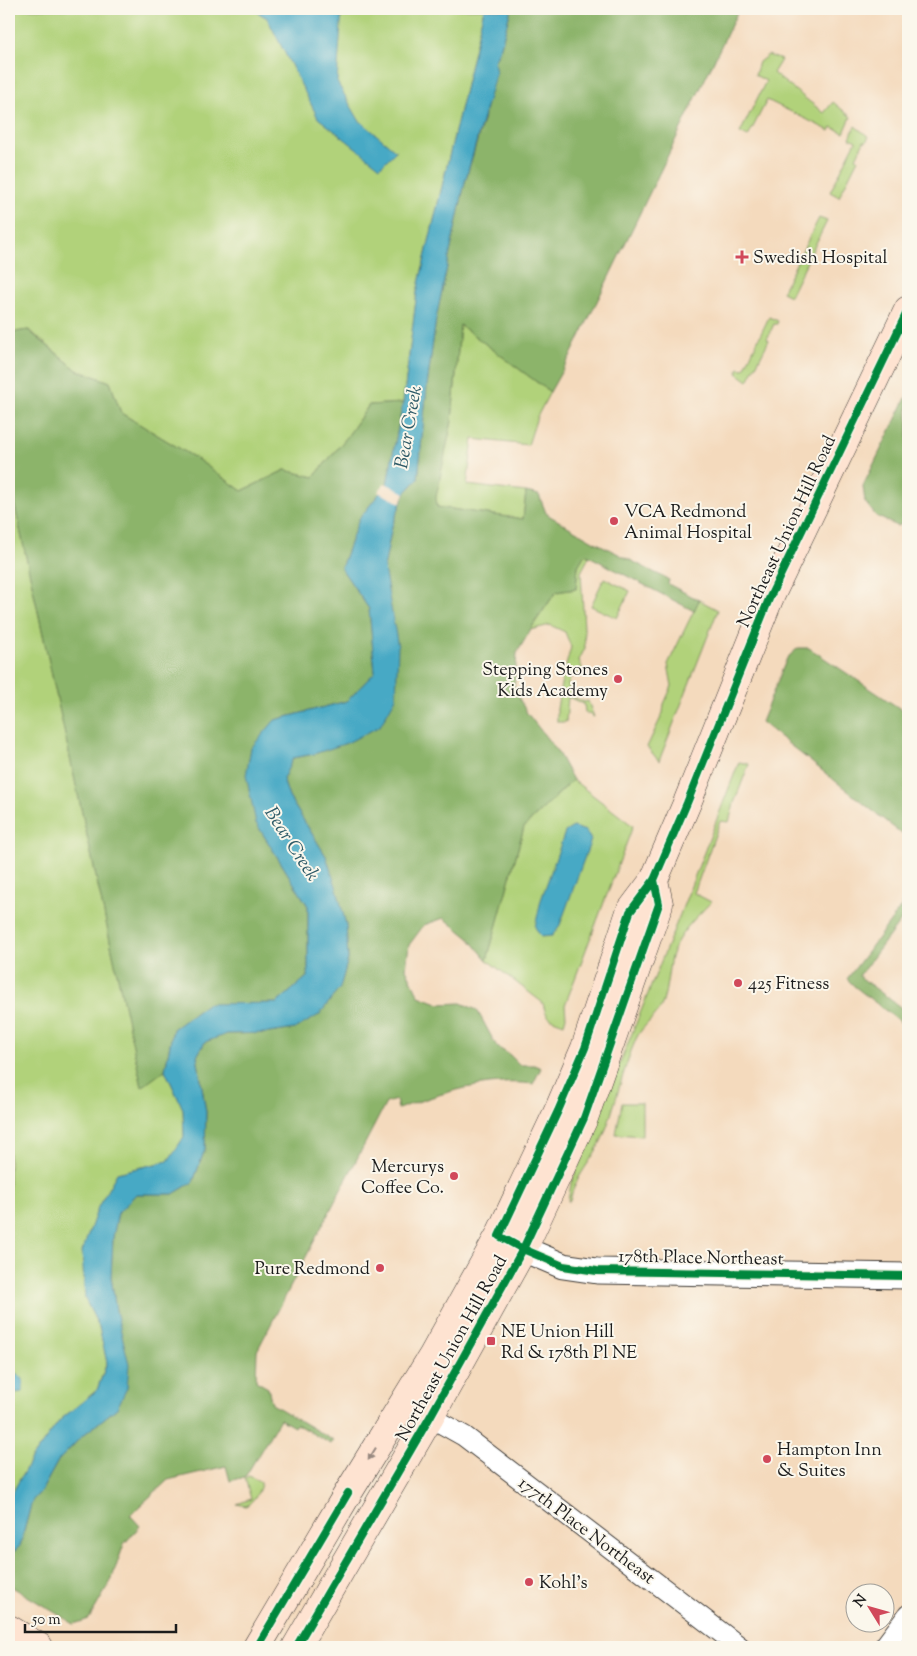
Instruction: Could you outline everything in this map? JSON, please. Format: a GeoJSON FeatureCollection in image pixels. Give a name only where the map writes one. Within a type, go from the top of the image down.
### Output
{"type":"FeatureCollection","features":[{"type":"Feature","properties":{"kind":"main road","name":"Northeast Union Hill Road"},"geometry":{"type":"LineString","coordinates":[[257,1647],[348,1493],[434,1355],[500,1236],[585,1048],[630,912],[654,880],[769,599],[908,310]]}},
{"type":"Feature","properties":{"kind":"main road","name":"Northeast Union Hill Road"},"geometry":{"type":"LineString","coordinates":[[296,1647],[430,1417],[523,1249],[584,1118],[606,1057],[659,904],[654,880]]}},
{"type":"Feature","properties":{"kind":"main road"},"geometry":{"type":"LineString","coordinates":[[9,1629],[38,1647]]}},
{"type":"Feature","properties":{"kind":"street","name":"178th Place Northeast"},"geometry":{"type":"LineString","coordinates":[[500,1236],[523,1249],[563,1266],[597,1271],[908,1276]]}},
{"type":"Feature","properties":{"kind":"street","name":"177th Place Northeast"},"geometry":{"type":"LineString","coordinates":[[430,1417],[464,1436],[740,1647]]}},
{"type":"Feature","properties":{"kind":"street"},"geometry":{"type":"LineString","coordinates":[[884,1647],[908,1615]]}},
{"type":"Feature","properties":{"kind":"green space"},"geometry":{"type":"Polygon","coordinates":[[[9,9],[484,9],[417,292],[403,403],[369,405],[347,437],[314,477],[285,470],[242,491],[197,459],[121,413],[110,382],[77,370],[29,330],[9,333],[9,9]]]}},
{"type":"Feature","properties":{"kind":"green space"},"geometry":{"type":"Polygon","coordinates":[[[511,9],[739,9],[572,353],[550,392],[460,325],[452,421],[436,497],[437,507],[523,519],[526,492],[539,495],[546,513],[550,516],[593,541],[669,580],[668,584],[699,600],[694,611],[585,554],[578,566],[576,589],[556,592],[535,622],[517,653],[514,689],[527,713],[557,751],[573,780],[524,827],[487,960],[469,938],[444,918],[424,925],[409,945],[406,969],[419,996],[440,1004],[461,1003],[477,1010],[497,1047],[510,1055],[520,1065],[534,1065],[541,1068],[533,1084],[499,1083],[464,1088],[398,1109],[396,1100],[386,1103],[257,1351],[256,1381],[268,1388],[272,1404],[334,1441],[331,1444],[296,1424],[294,1427],[280,1419],[245,1477],[230,1481],[226,1466],[168,1480],[130,1515],[140,1526],[124,1544],[111,1581],[89,1619],[74,1624],[9,1585],[9,1556],[20,1546],[32,1501],[42,1490],[58,1461],[81,1437],[117,1408],[116,1311],[111,1277],[113,1237],[118,1213],[136,1194],[173,1194],[193,1182],[205,1149],[206,1112],[197,1056],[205,1042],[227,1034],[269,1033],[295,1029],[340,987],[348,959],[346,925],[326,856],[289,797],[283,779],[293,758],[314,754],[380,726],[388,595],[384,568],[392,526],[405,493],[418,479],[436,319],[465,182],[483,121],[494,62],[501,46],[511,9]]]}},
{"type":"Feature","properties":{"kind":"green space"},"geometry":{"type":"Polygon","coordinates":[[[768,55],[781,60],[773,73],[824,113],[833,102],[851,117],[844,133],[832,127],[830,131],[767,100],[748,137],[740,133],[766,81],[755,75],[759,62],[768,55]]]}},
{"type":"Feature","properties":{"kind":"green space"},"geometry":{"type":"Polygon","coordinates":[[[855,126],[869,137],[866,142],[864,141],[856,158],[858,159],[839,197],[830,192],[856,141],[850,138],[855,126]]]}},
{"type":"Feature","properties":{"kind":"green space"},"geometry":{"type":"Polygon","coordinates":[[[819,218],[827,221],[790,296],[782,292],[819,218]]]}},
{"type":"Feature","properties":{"kind":"green space"},"geometry":{"type":"Polygon","coordinates":[[[769,317],[778,321],[777,324],[774,324],[767,339],[769,340],[748,381],[737,373],[739,368],[744,369],[769,317]]]}},
{"type":"Feature","properties":{"kind":"green space"},"geometry":{"type":"Polygon","coordinates":[[[460,325],[550,392],[537,417],[528,445],[473,439],[467,485],[526,492],[523,519],[437,507],[435,497],[452,421],[460,325]]]}},
{"type":"Feature","properties":{"kind":"green space"},"geometry":{"type":"Polygon","coordinates":[[[28,330],[77,370],[110,382],[121,413],[197,459],[242,491],[285,470],[314,477],[347,437],[369,405],[403,403],[387,484],[359,519],[341,568],[369,609],[375,672],[347,701],[275,720],[256,823],[308,906],[308,976],[277,1003],[207,1005],[173,1029],[165,1070],[142,1087],[9,479],[9,333],[28,330]]]}},
{"type":"Feature","properties":{"kind":"green space"},"geometry":{"type":"Polygon","coordinates":[[[908,394],[908,453],[906,457],[908,459],[908,522],[897,526],[876,516],[865,502],[863,486],[908,394]]]}},
{"type":"Feature","properties":{"kind":"green space"},"geometry":{"type":"Polygon","coordinates":[[[9,479],[142,1086],[165,1070],[183,1109],[184,1137],[169,1161],[117,1173],[85,1299],[99,1327],[107,1362],[97,1390],[60,1420],[31,1459],[9,1499],[9,479]]]}},
{"type":"Feature","properties":{"kind":"green space"},"geometry":{"type":"Polygon","coordinates":[[[585,554],[589,557],[581,572],[585,648],[579,660],[583,671],[572,674],[568,685],[573,697],[584,702],[588,701],[594,717],[585,712],[584,704],[568,697],[566,722],[557,722],[561,684],[571,647],[565,632],[550,625],[530,630],[556,592],[576,589],[578,566],[585,554]]]}},
{"type":"Feature","properties":{"kind":"green space"},"geometry":{"type":"Polygon","coordinates":[[[604,578],[630,591],[617,618],[591,606],[604,578]]]}},
{"type":"Feature","properties":{"kind":"green space"},"geometry":{"type":"Polygon","coordinates":[[[699,600],[718,610],[659,761],[647,747],[663,713],[664,704],[672,686],[668,664],[699,600]]]}},
{"type":"Feature","properties":{"kind":"green space"},"geometry":{"type":"Polygon","coordinates":[[[798,648],[809,648],[908,714],[908,911],[859,976],[908,1013],[908,1028],[847,979],[902,906],[907,862],[907,838],[761,722],[787,658],[798,648]]]}},
{"type":"Feature","properties":{"kind":"green space"},"geometry":{"type":"Polygon","coordinates":[[[739,762],[749,764],[729,822],[720,821],[694,893],[711,902],[687,927],[674,949],[661,1007],[636,1039],[603,1137],[580,1176],[570,1201],[568,1201],[571,1184],[679,917],[739,762]]]}},
{"type":"Feature","properties":{"kind":"green space"},"geometry":{"type":"Polygon","coordinates":[[[573,780],[633,826],[565,1005],[566,1017],[564,1024],[549,1017],[543,1003],[487,960],[524,827],[573,780]]]}},
{"type":"Feature","properties":{"kind":"green space"},"geometry":{"type":"Polygon","coordinates":[[[622,1103],[642,1103],[642,1136],[616,1134],[622,1103]]]}},
{"type":"Feature","properties":{"kind":"green space"},"geometry":{"type":"Polygon","coordinates":[[[249,1476],[261,1482],[260,1489],[254,1499],[246,1506],[237,1504],[251,1499],[245,1478],[249,1476]]]}},
{"type":"Feature","properties":{"kind":"water"},"geometry":{"type":"Polygon","coordinates":[[[252,9],[342,9],[337,82],[359,120],[396,151],[380,167],[318,118],[267,18],[252,9]]]}},
{"type":"Feature","properties":{"kind":"water","name":"Bear Creek"},"geometry":{"type":"Polygon","coordinates":[[[484,9],[511,9],[501,46],[494,62],[496,72],[465,182],[436,319],[418,479],[405,493],[392,526],[384,568],[398,647],[396,698],[380,726],[347,743],[314,754],[293,758],[283,779],[289,797],[326,856],[337,889],[346,925],[348,959],[340,988],[319,1015],[295,1029],[269,1033],[227,1034],[205,1042],[197,1056],[206,1112],[205,1149],[193,1182],[173,1194],[136,1194],[118,1213],[113,1237],[111,1277],[116,1311],[129,1364],[127,1388],[117,1408],[81,1437],[58,1461],[42,1490],[32,1501],[20,1546],[9,1556],[9,1499],[31,1459],[60,1420],[97,1390],[107,1363],[99,1327],[85,1299],[82,1252],[98,1207],[117,1173],[168,1161],[184,1137],[183,1109],[165,1070],[173,1029],[207,1004],[277,1003],[308,976],[308,906],[256,823],[246,775],[251,748],[275,720],[347,701],[375,672],[369,609],[341,568],[359,519],[387,484],[403,403],[417,292],[484,9]]]}},
{"type":"Feature","properties":{"kind":"water"},"geometry":{"type":"Polygon","coordinates":[[[573,827],[586,831],[591,840],[560,925],[552,936],[541,937],[535,927],[541,900],[565,832],[573,827]]]}},
{"type":"Feature","properties":{"kind":"water"},"geometry":{"type":"Polygon","coordinates":[[[9,1367],[23,1379],[23,1392],[14,1393],[9,1390],[9,1367]]]}},
{"type":"Feature","properties":{"kind":"pier"},"geometry":{"type":"Polygon","coordinates":[[[385,483],[405,493],[401,503],[378,492],[385,483]]]}},
{"type":"Feature","properties":{"kind":"cycle path"},"geometry":{"type":"LineString","coordinates":[[908,310],[769,599],[654,880],[630,912],[585,1048],[558,1111],[499,1236],[523,1249],[563,1266],[597,1271],[908,1276]]}},
{"type":"Feature","properties":{"kind":"cycle path"},"geometry":{"type":"LineString","coordinates":[[296,1647],[430,1417],[523,1249],[584,1118],[659,904],[654,880]]}},
{"type":"Feature","properties":{"kind":"cycle path"},"geometry":{"type":"LineString","coordinates":[[257,1647],[348,1493]]}},
{"type":"Feature","properties":{"kind":"place","name":"Swedish Hospital"},"geometry":{"type":"Point","coordinates":[742,257]}},
{"type":"Feature","properties":{"kind":"place","name":"VCA Redmond Animal Hospital"},"geometry":{"type":"Point","coordinates":[614,521]}},
{"type":"Feature","properties":{"kind":"place","name":"Stepping Stones Kids Academy"},"geometry":{"type":"Point","coordinates":[618,679]}},
{"type":"Feature","properties":{"kind":"place","name":"425 Fitness"},"geometry":{"type":"Point","coordinates":[738,983]}},
{"type":"Feature","properties":{"kind":"place","name":"Mercurys Coffee Co."},"geometry":{"type":"Point","coordinates":[454,1176]}},
{"type":"Feature","properties":{"kind":"place","name":"Pure Redmond"},"geometry":{"type":"Point","coordinates":[380,1268]}},
{"type":"Feature","properties":{"kind":"place","name":"NE Union Hill Rd & 178th Pl NE"},"geometry":{"type":"Point","coordinates":[491,1341]}},
{"type":"Feature","properties":{"kind":"place","name":"Hampton Inn & Suites"},"geometry":{"type":"Point","coordinates":[767,1459]}},
{"type":"Feature","properties":{"kind":"place","name":"Kohl's"},"geometry":{"type":"Point","coordinates":[529,1582]}}]}
